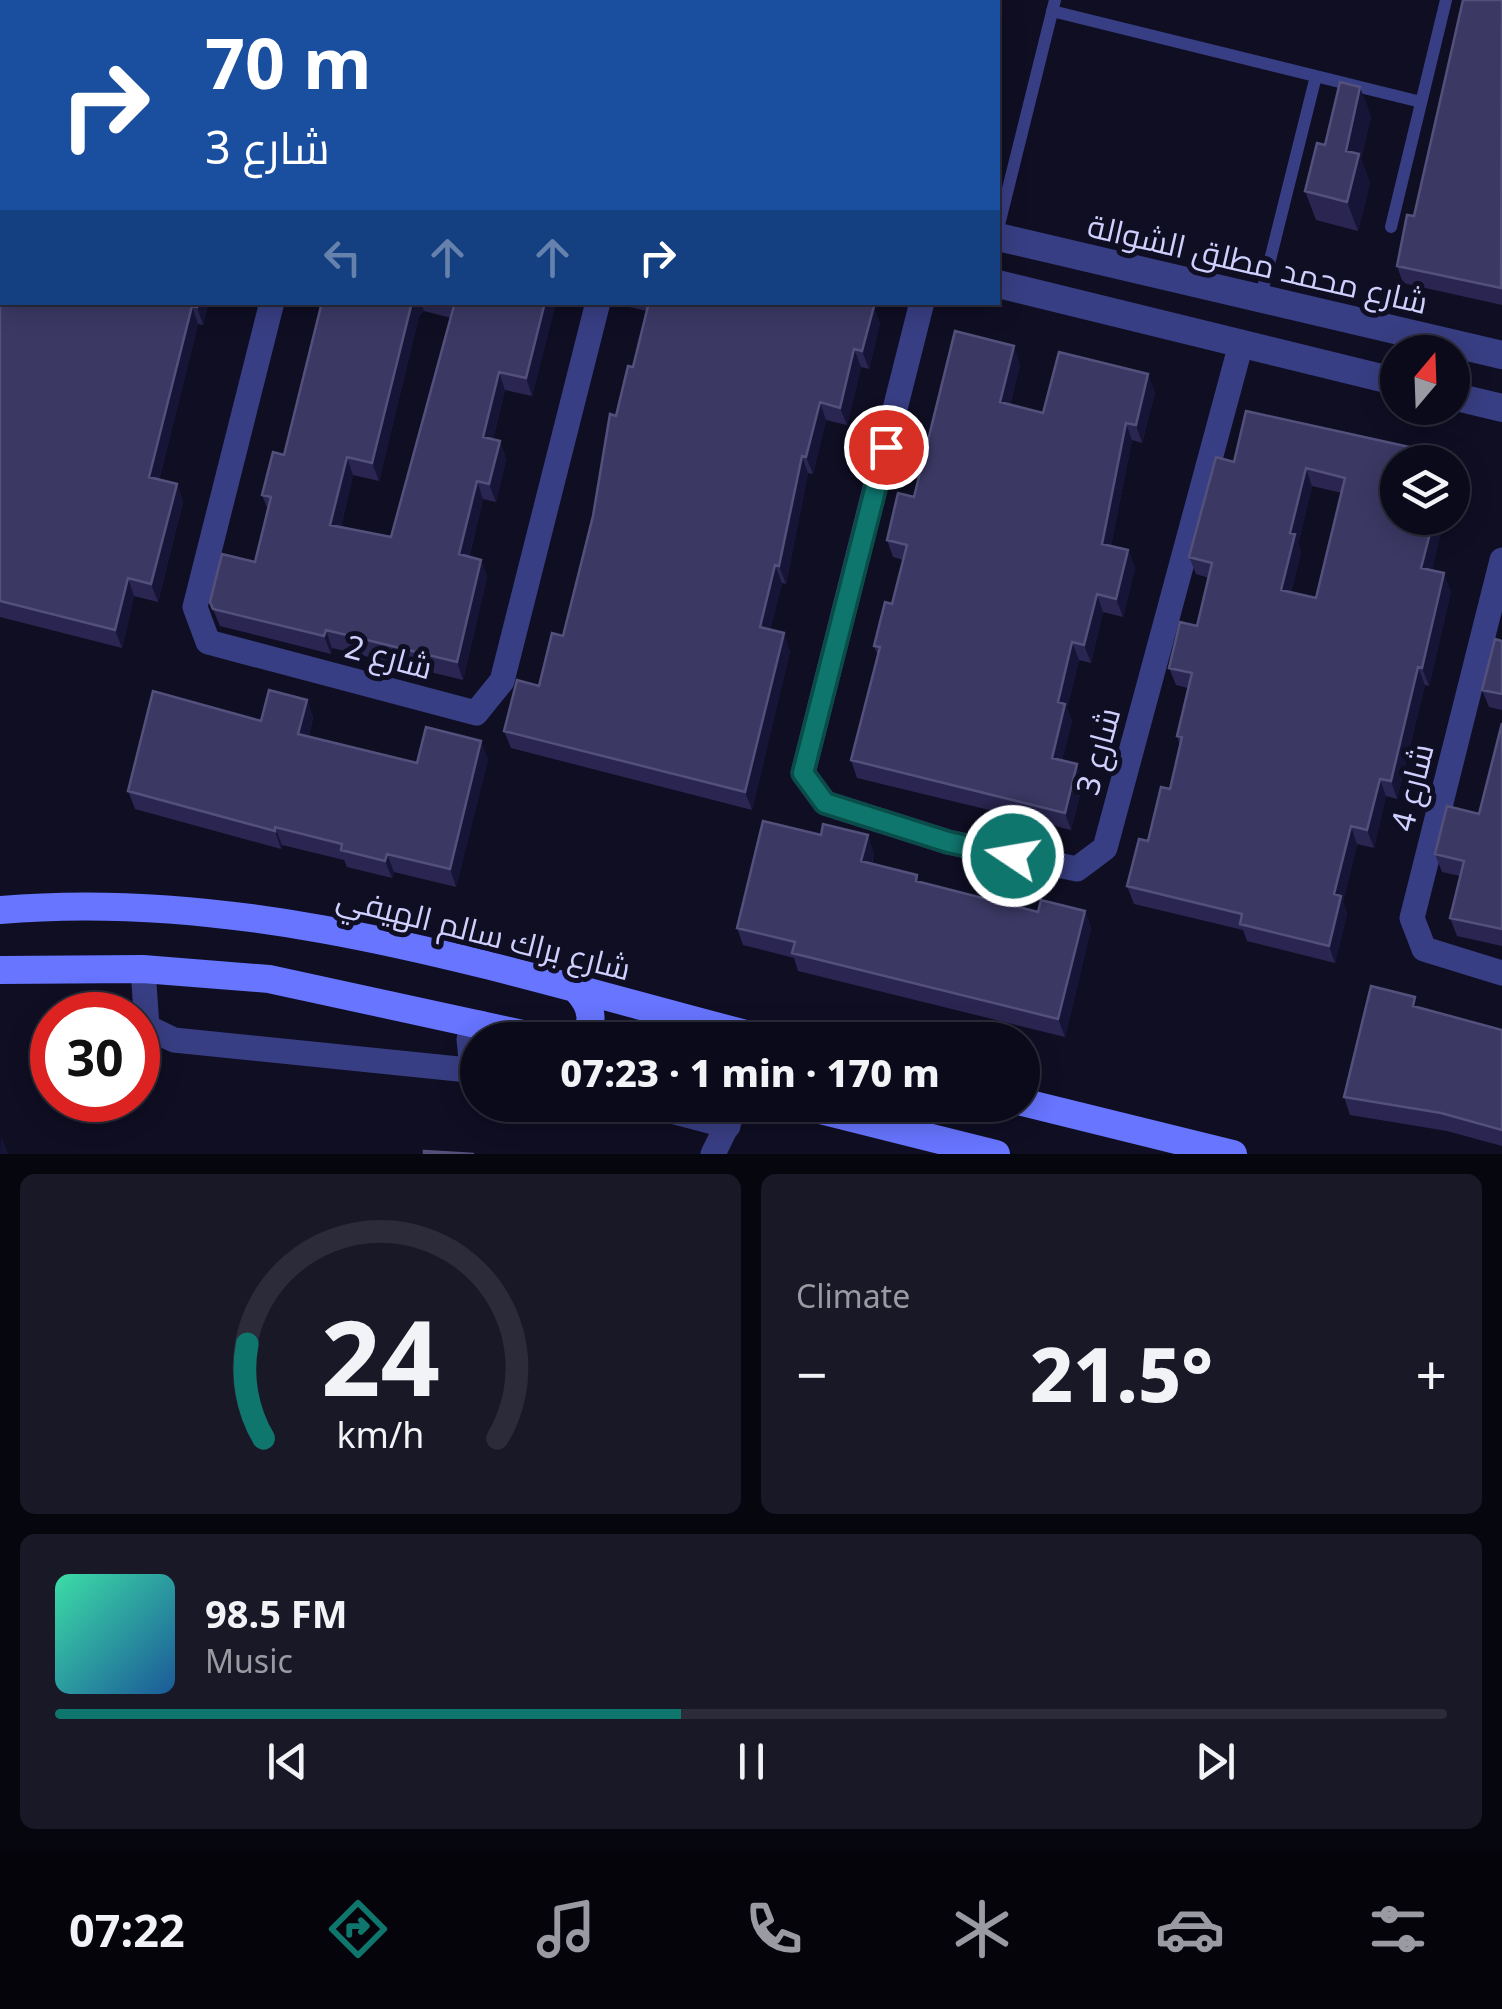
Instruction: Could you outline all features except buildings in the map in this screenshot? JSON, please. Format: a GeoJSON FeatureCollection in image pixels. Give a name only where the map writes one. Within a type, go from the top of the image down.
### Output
{"type":"FeatureCollection","features":[{"type":"Feature","properties":{"kind":"main road","name":"شارع براك سالم الهيفي"},"geometry":{"type":"LineString","coordinates":[[0,910],[200,913],[357,933],[699,1022]]}},
{"type":"Feature","properties":{"kind":"main road"},"geometry":{"type":"LineString","coordinates":[[0,970],[143,968],[269,980],[475,1022]]}},
{"type":"Feature","properties":{"kind":"main road"},"geometry":{"type":"LineString","coordinates":[[578,990],[590,1003],[590,1022]]}},
{"type":"Feature","properties":{"kind":"main road"},"geometry":{"type":"LineString","coordinates":[[1040,1106],[1233,1154]]}},
{"type":"Feature","properties":{"kind":"main road"},"geometry":{"type":"LineString","coordinates":[[868,1122],[996,1154]]}},
{"type":"Feature","properties":{"kind":"street","name":"شارع محمد مطلق الشوالة"},"geometry":{"type":"LineString","coordinates":[[1000,237],[1502,356]]}},
{"type":"Feature","properties":{"kind":"street"},"geometry":{"type":"LineString","coordinates":[[1000,284],[1380,378]]}},
{"type":"Feature","properties":{"kind":"street","name":"شارع 2"},"geometry":{"type":"LineString","coordinates":[[271,305],[195,607],[208,642],[476,713],[502,681],[597,305]]}},
{"type":"Feature","properties":{"kind":"street","name":"شارع 3"},"geometry":{"type":"LineString","coordinates":[[921,305],[803,773],[825,803],[948,842],[1077,870],[1105,848],[1240,344]]}},
{"type":"Feature","properties":{"kind":"street"},"geometry":{"type":"LineString","coordinates":[[1470,400],[1502,408]]}},
{"type":"Feature","properties":{"kind":"street","name":"شارع 4"},"geometry":{"type":"LineString","coordinates":[[1502,560],[1412,918],[1424,949],[1502,973]]}},
{"type":"Feature","properties":{"kind":"street"},"geometry":{"type":"LineString","coordinates":[[143,968],[147,1027],[174,1040],[460,1069]]}},
{"type":"Feature","properties":{"kind":"street"},"geometry":{"type":"LineString","coordinates":[[713,1154],[729,1122]]}},
{"type":"Feature","properties":{"kind":"lane"},"geometry":{"type":"LineString","coordinates":[[1390,227],[1446,0]]}},
{"type":"Feature","properties":{"kind":"lane"},"geometry":{"type":"LineString","coordinates":[[1000,222],[1053,6],[1422,102]]}},
{"type":"Feature","properties":{"kind":"lane"},"geometry":{"type":"LineString","coordinates":[[1260,300],[1316,76]]}},
{"type":"Feature","properties":{"kind":"route"},"geometry":{"type":"LineString","coordinates":[[886,447],[803,773],[825,803],[948,842],[1013,856]]}}]}
